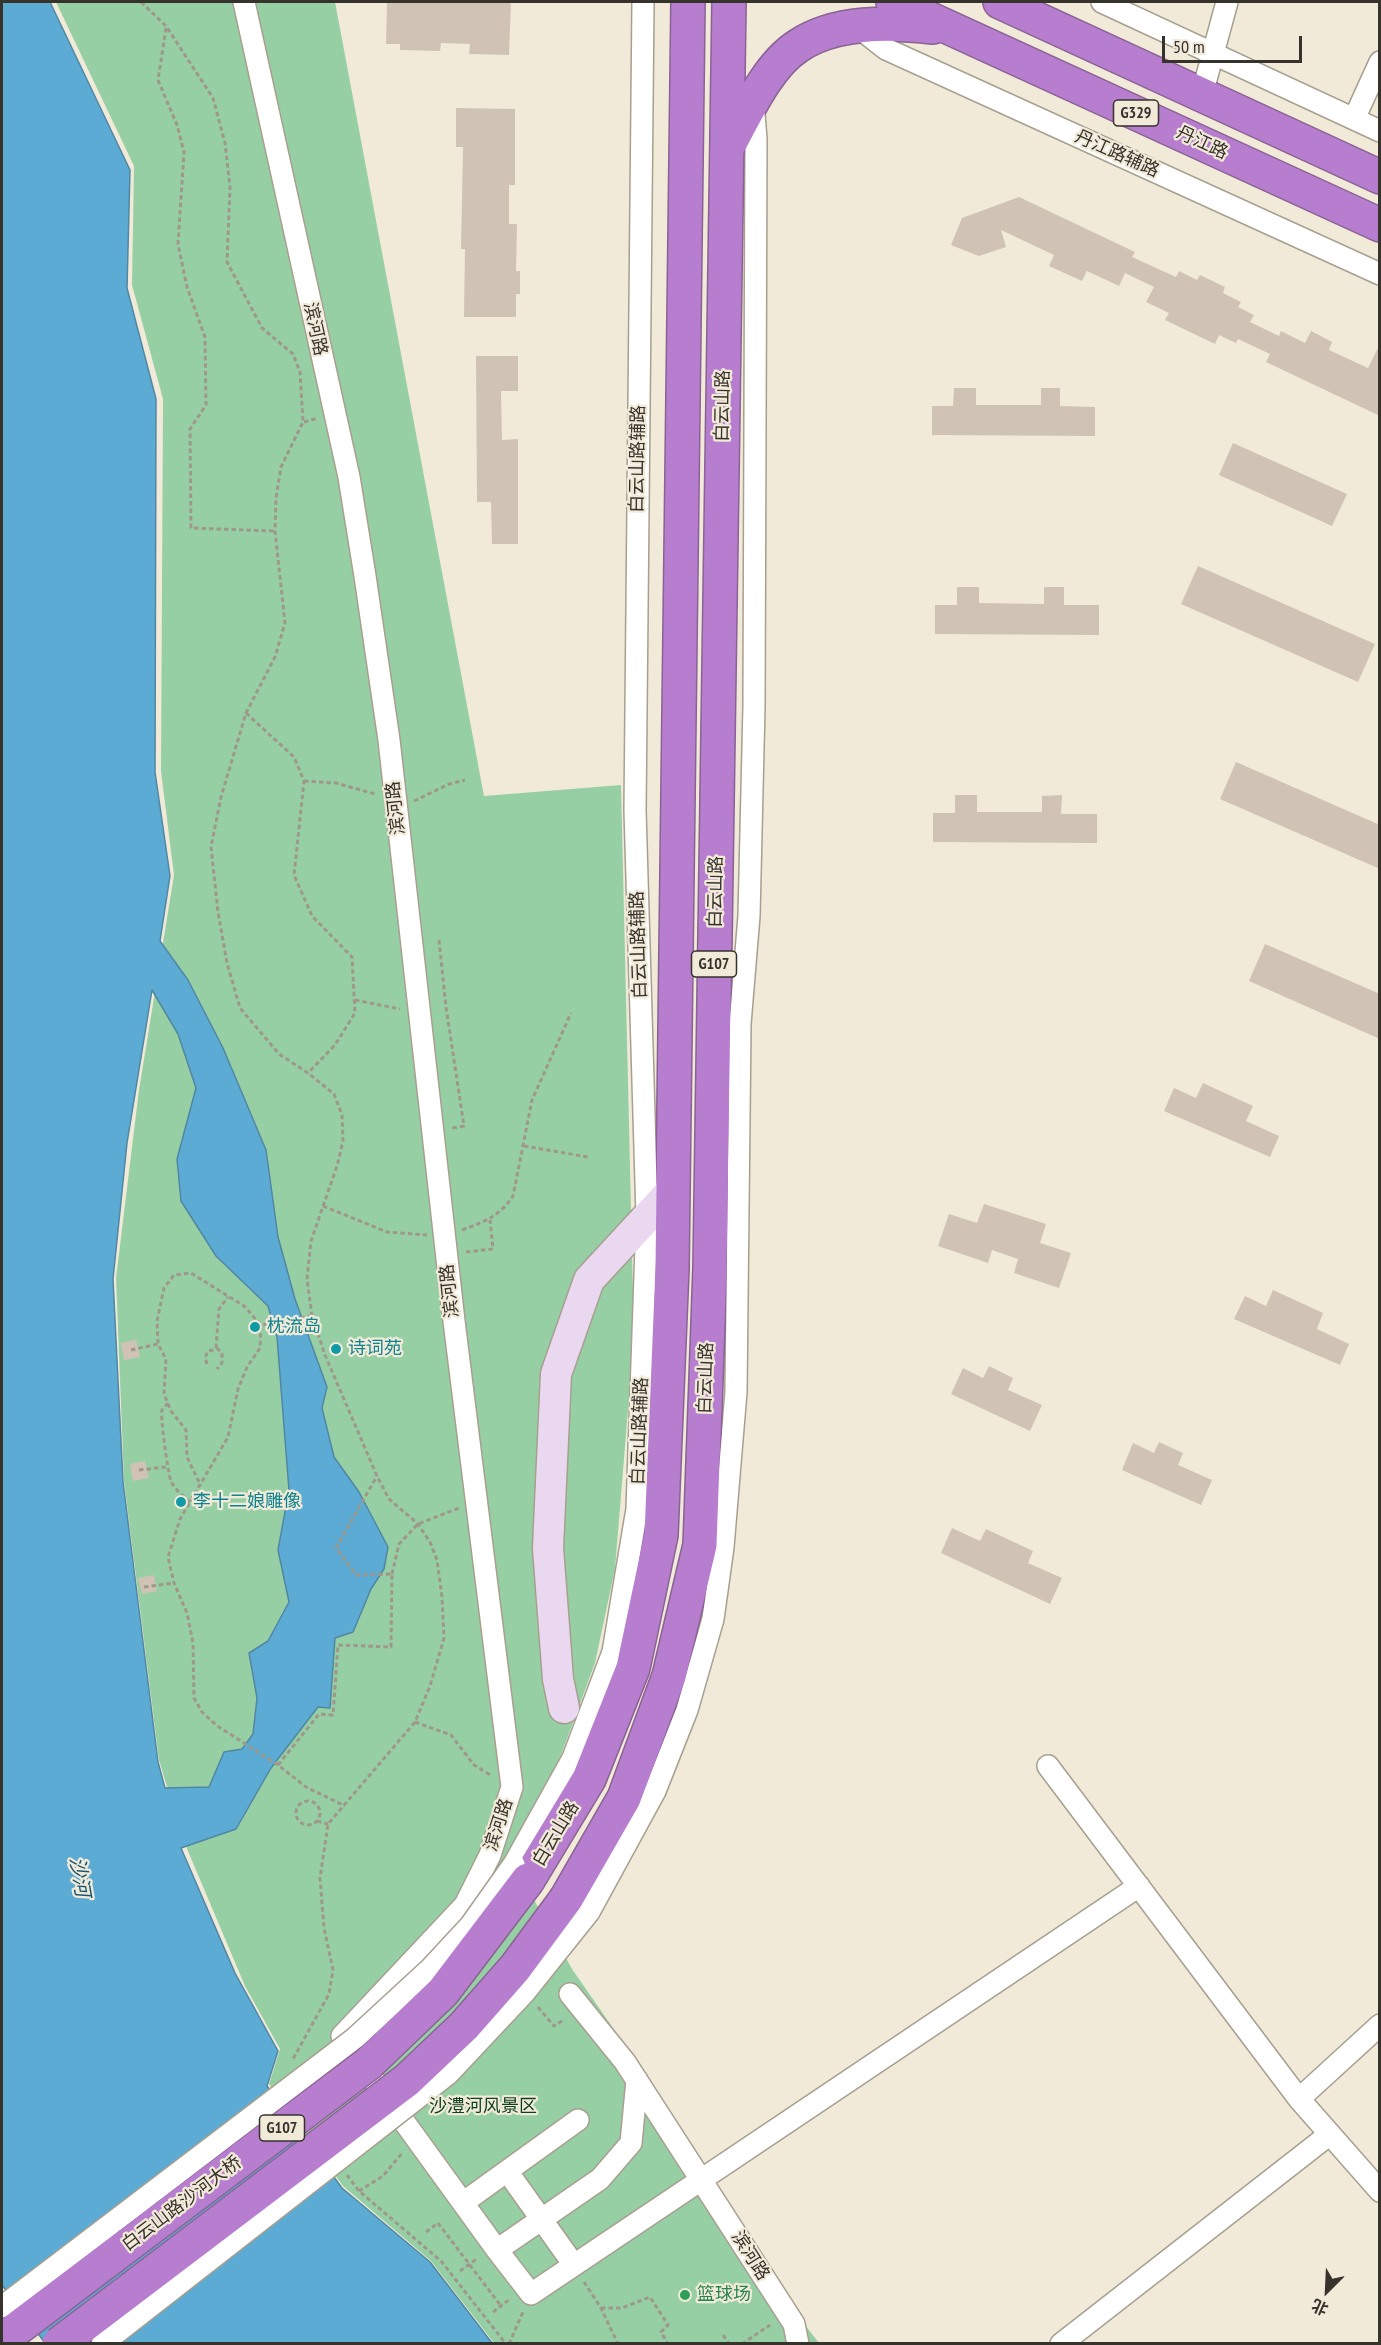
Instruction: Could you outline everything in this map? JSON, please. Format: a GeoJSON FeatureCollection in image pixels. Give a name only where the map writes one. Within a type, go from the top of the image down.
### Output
{"type":"FeatureCollection","features":[{"type":"Feature","properties":{"kind":"highway","name":"白云山路"},"geometry":{"type":"LineString","coordinates":[[521,1872],[589,1779],[633,1668],[661,1535],[673,1190],[688,2]]}},
{"type":"Feature","properties":{"kind":"highway","name":"白云山路"},"geometry":{"type":"LineString","coordinates":[[577,1906],[624,1798],[669,1676],[700,1545],[710,1268],[729,2]]}},
{"type":"Feature","properties":{"kind":"highway","name":"丹江路"},"geometry":{"type":"LineString","coordinates":[[893,2],[1380,225]]}},
{"type":"Feature","properties":{"kind":"highway","name":"G329"},"geometry":{"type":"LineString","coordinates":[[1000,2],[1380,177]]}},
{"type":"Feature","properties":{"kind":"highway"},"geometry":{"type":"LineString","coordinates":[[727,149],[769,76],[797,47],[834,29],[903,23],[952,29]]}},
{"type":"Feature","properties":{"kind":"highway","name":"白云山路沙河大桥"},"geometry":{"type":"LineString","coordinates":[[2,2340],[368,2064],[443,1992],[521,1872]]}},
{"type":"Feature","properties":{"kind":"highway","name":"白云山路沙河大桥"},"geometry":{"type":"LineString","coordinates":[[59,2343],[407,2080],[465,2026],[515,1968],[577,1906]]}},
{"type":"Feature","properties":{"kind":"street","name":"滨河路"},"geometry":{"type":"LineString","coordinates":[[244,2],[349,477],[389,740],[475,1502],[512,1787],[490,1855],[465,1905],[342,2036],[415,2141],[464,2202],[531,2294]]}},
{"type":"Feature","properties":{"kind":"street","name":"白云山路辅路"},"geometry":{"type":"LineString","coordinates":[[521,1872],[573,1758],[613,1652],[637,1509],[647,1217],[634,810],[643,2]]}},
{"type":"Feature","properties":{"kind":"street"},"geometry":{"type":"LineString","coordinates":[[1102,2],[1380,131]]}},
{"type":"Feature","properties":{"kind":"street"},"geometry":{"type":"LineString","coordinates":[[1202,94],[1227,2]]}},
{"type":"Feature","properties":{"kind":"street","name":"丹江路辅路"},"geometry":{"type":"LineString","coordinates":[[858,27],[886,49],[1380,274]]}},
{"type":"Feature","properties":{"kind":"street"},"geometry":{"type":"LineString","coordinates":[[102,2343],[448,2074],[525,1992],[577,1906],[654,1791],[687,1710],[712,1619],[723,1547],[736,1392],[740,1024],[748,916],[754,706],[756,139],[753,102],[728,61]]}},
{"type":"Feature","properties":{"kind":"street"},"geometry":{"type":"LineString","coordinates":[[1354,119],[1380,62]]}},
{"type":"Feature","properties":{"kind":"street"},"geometry":{"type":"LineString","coordinates":[[564,1708],[558,1679],[548,1548],[556,1374],[589,1280],[673,1190]]}},
{"type":"Feature","properties":{"kind":"street"},"geometry":{"type":"LineString","coordinates":[[1048,1766],[1299,2099],[1380,2191]]}},
{"type":"Feature","properties":{"kind":"street","name":"白云山路沙河大桥"},"geometry":{"type":"LineString","coordinates":[[2,2307],[355,2038],[431,1968],[521,1872]]}},
{"type":"Feature","properties":{"kind":"street"},"geometry":{"type":"LineString","coordinates":[[531,2294],[1139,1886]]}},
{"type":"Feature","properties":{"kind":"street","name":"滨河路"},"geometry":{"type":"LineString","coordinates":[[576,2001],[637,2080],[793,2327],[809,2343]]}},
{"type":"Feature","properties":{"kind":"street"},"geometry":{"type":"LineString","coordinates":[[1299,2099],[1380,2025]]}},
{"type":"Feature","properties":{"kind":"street"},"geometry":{"type":"LineString","coordinates":[[497,2250],[600,2178],[630,2143],[637,2080]]}},
{"type":"Feature","properties":{"kind":"street"},"geometry":{"type":"LineString","coordinates":[[464,2202],[578,2120]]}},
{"type":"Feature","properties":{"kind":"street"},"geometry":{"type":"LineString","coordinates":[[1061,2343],[1330,2134]]}},
{"type":"Feature","properties":{"kind":"street"},"geometry":{"type":"LineString","coordinates":[[507,2171],[574,2265]]}},
{"type":"Feature","properties":{"kind":"path"},"geometry":{"type":"LineString","coordinates":[[141,2],[166,26],[213,98],[225,143],[230,187],[227,262],[262,328],[293,354],[300,372],[303,422],[281,467],[276,498],[275,531],[285,624],[275,657],[246,712],[222,797],[212,847],[218,912],[227,963],[240,1008],[279,1054],[334,1094],[342,1115],[343,1141],[311,1242],[308,1279],[312,1316],[325,1355],[377,1476],[389,1499],[418,1524],[437,1560],[442,1597],[444,1638],[430,1686],[415,1722],[328,1824],[320,1878],[324,1928],[333,1970],[329,1994],[291,2062]]}},
{"type":"Feature","properties":{"kind":"path"},"geometry":{"type":"LineString","coordinates":[[166,26],[158,80],[177,125],[184,152],[178,244],[187,287],[205,337],[206,405],[190,429],[191,528],[275,531]]}},
{"type":"Feature","properties":{"kind":"path"},"geometry":{"type":"LineString","coordinates":[[246,712],[294,757],[304,781],[294,875],[312,916],[352,957],[355,1013],[335,1045],[308,1073]]}},
{"type":"Feature","properties":{"kind":"path"},"geometry":{"type":"LineString","coordinates":[[432,1130],[464,1126],[446,1007],[440,940]]}},
{"type":"Feature","properties":{"kind":"path"},"geometry":{"type":"LineString","coordinates":[[445,1245],[505,1209],[513,1196],[532,1100],[571,1013]]}},
{"type":"Feature","properties":{"kind":"path"},"geometry":{"type":"LineString","coordinates":[[524,1146],[588,1157]]}},
{"type":"Feature","properties":{"kind":"path"},"geometry":{"type":"LineString","coordinates":[[322,1206],[387,1232],[445,1245],[493,1249],[489,1220]]}},
{"type":"Feature","properties":{"kind":"path"},"geometry":{"type":"LineString","coordinates":[[200,1483],[187,1457],[186,1430],[164,1394],[166,1359],[158,1344],[157,1321],[164,1288],[174,1275],[191,1273],[244,1306],[261,1325],[260,1348],[247,1367],[238,1389],[228,1437],[180,1519],[168,1557],[174,1582],[187,1613],[193,1643],[194,1698],[202,1712],[241,1741],[315,1791],[345,1806]]}},
{"type":"Feature","properties":{"kind":"path"},"geometry":{"type":"LineString","coordinates":[[216,1348],[219,1309],[228,1297]]}},
{"type":"Feature","properties":{"kind":"path"},"geometry":{"type":"LineString","coordinates":[[261,1325],[312,1316]]}},
{"type":"Feature","properties":{"kind":"path"},"geometry":{"type":"LineString","coordinates":[[130,1350],[158,1344]]}},
{"type":"Feature","properties":{"kind":"path"},"geometry":{"type":"LineString","coordinates":[[207,1364],[205,1358],[208,1350],[216,1348]]}},
{"type":"Feature","properties":{"kind":"path"},"geometry":{"type":"LineString","coordinates":[[216,1348],[222,1353],[222,1363],[217,1369]]}},
{"type":"Feature","properties":{"kind":"path"},"geometry":{"type":"LineString","coordinates":[[168,1403],[162,1410],[161,1418],[166,1467],[172,1484],[190,1503]]}},
{"type":"Feature","properties":{"kind":"path"},"geometry":{"type":"LineString","coordinates":[[139,1470],[166,1467]]}},
{"type":"Feature","properties":{"kind":"path"},"geometry":{"type":"LineString","coordinates":[[377,1476],[336,1548],[356,1575],[393,1574]]}},
{"type":"Feature","properties":{"kind":"path"},"geometry":{"type":"LineString","coordinates":[[278,1765],[319,1714],[333,1715],[338,1645],[391,1647],[393,1574],[399,1544],[418,1524],[475,1502]]}},
{"type":"Feature","properties":{"kind":"path"},"geometry":{"type":"LineString","coordinates":[[144,1587],[174,1582]]}},
{"type":"Feature","properties":{"kind":"path"},"geometry":{"type":"LineString","coordinates":[[415,1722],[451,1735],[474,1765],[512,1787]]}},
{"type":"Feature","properties":{"kind":"path"},"geometry":{"type":"LineString","coordinates":[[312,1802],[315,1791]]}},
{"type":"Feature","properties":{"kind":"path"},"geometry":{"type":"LineString","coordinates":[[317,1821],[319,1810],[312,1802],[305,1802],[298,1806],[297,1818],[306,1825],[317,1821],[328,1824]]}},
{"type":"Feature","properties":{"kind":"path"},"geometry":{"type":"LineString","coordinates":[[525,1992],[554,2026],[576,2001]]}},
{"type":"Feature","properties":{"kind":"path"},"geometry":{"type":"LineString","coordinates":[[359,2191],[383,2176],[393,2161],[415,2141]]}},
{"type":"Feature","properties":{"kind":"path"},"geometry":{"type":"LineString","coordinates":[[344,2172],[359,2191],[441,2261],[507,2343],[531,2294]]}},
{"type":"Feature","properties":{"kind":"path"},"geometry":{"type":"LineString","coordinates":[[426,2232],[438,2223],[501,2306]]}},
{"type":"Feature","properties":{"kind":"path"},"geometry":{"type":"LineString","coordinates":[[574,2265],[601,2308],[616,2343]]}},
{"type":"Feature","properties":{"kind":"path"},"geometry":{"type":"LineString","coordinates":[[601,2308],[622,2308],[650,2297],[668,2325],[661,2332],[668,2343]]}},
{"type":"Feature","properties":{"kind":"path"},"geometry":{"type":"LineString","coordinates":[[742,2343],[793,2327]]}},
{"type":"Feature","properties":{"kind":"path"},"geometry":{"type":"LineString","coordinates":[[723,2335],[729,2343]]}},
{"type":"Feature","properties":{"kind":"green space","name":"沙澧河风景区"},"geometry":{"type":"Polygon","coordinates":[[[56,2],[335,2],[484,796],[621,785],[634,1336],[615,1569],[595,1663],[561,1755],[510,1856],[572,1969],[636,2061],[798,2316],[819,2343],[494,2343],[431,2261],[343,2186],[269,2084],[280,2049],[245,1986],[182,1837],[159,1760],[124,1481],[116,1278],[139,1090],[174,875],[161,771],[163,399],[132,285],[134,166],[56,2]]]}},
{"type":"Feature","properties":{"kind":"water","name":"沙河"},"geometry":{"type":"Polygon","coordinates":[[[2,2],[50,2],[130,170],[127,288],[156,399],[155,772],[170,876],[160,941],[188,980],[223,1048],[266,1150],[278,1237],[295,1299],[327,1387],[322,1408],[334,1457],[359,1492],[388,1547],[384,1569],[371,1589],[353,1632],[335,1638],[330,1708],[318,1707],[271,1768],[236,1829],[181,1848],[235,1973],[278,2051],[267,2086],[342,2188],[430,2262],[492,2343],[45,2343],[2,2285],[2,2]],[[152,990],[127,1143],[113,1279],[123,1482],[158,1762],[165,1788],[209,1787],[224,1752],[242,1749],[253,1734],[257,1698],[249,1653],[268,1641],[289,1602],[278,1550],[289,1490],[277,1337],[268,1306],[216,1256],[181,1201],[177,1159],[196,1088],[178,1034],[152,990]]]}},
{"type":"Feature","properties":{"kind":"building"},"geometry":{"type":"Polygon","coordinates":[[[387,2],[511,2],[509,55],[469,54],[470,44],[441,43],[440,51],[400,50],[400,44],[386,44],[387,2]]]}},
{"type":"Feature","properties":{"kind":"building"},"geometry":{"type":"Polygon","coordinates":[[[456,108],[515,109],[515,185],[509,185],[509,224],[517,224],[516,271],[520,271],[520,294],[516,294],[516,317],[464,317],[465,249],[461,249],[463,147],[456,147],[456,108]]]}},
{"type":"Feature","properties":{"kind":"building"},"geometry":{"type":"Polygon","coordinates":[[[1019,197],[1135,252],[1132,257],[1176,277],[1179,271],[1197,280],[1200,275],[1225,287],[1223,293],[1241,302],[1238,307],[1254,315],[1250,322],[1279,336],[1281,331],[1305,343],[1311,331],[1332,342],[1329,350],[1368,368],[1380,344],[1380,416],[1266,362],[1270,354],[1238,339],[1236,343],[1219,335],[1215,344],[1165,320],[1169,313],[1146,302],[1154,287],[1125,273],[1119,286],[1087,271],[1082,281],[1049,266],[1054,255],[1001,230],[1006,247],[979,256],[951,245],[962,218],[1019,197]]]}},
{"type":"Feature","properties":{"kind":"building"},"geometry":{"type":"Polygon","coordinates":[[[476,356],[518,356],[518,391],[501,391],[502,440],[518,439],[518,544],[492,544],[491,502],[477,502],[476,356]]]}},
{"type":"Feature","properties":{"kind":"building"},"geometry":{"type":"Polygon","coordinates":[[[954,388],[976,388],[976,405],[1041,405],[1041,388],[1060,388],[1060,406],[1095,407],[1095,436],[932,435],[932,406],[953,406],[954,388]]]}},
{"type":"Feature","properties":{"kind":"building"},"geometry":{"type":"Polygon","coordinates":[[[1233,443],[1347,494],[1332,526],[1219,475],[1233,443]]]}},
{"type":"Feature","properties":{"kind":"building"},"geometry":{"type":"Polygon","coordinates":[[[1198,566],[1375,644],[1358,682],[1181,604],[1198,566]]]}},
{"type":"Feature","properties":{"kind":"building"},"geometry":{"type":"Polygon","coordinates":[[[957,587],[979,587],[979,603],[1044,604],[1044,587],[1064,587],[1064,605],[1099,605],[1099,635],[935,634],[935,605],[957,605],[957,587]]]}},
{"type":"Feature","properties":{"kind":"building"},"geometry":{"type":"Polygon","coordinates":[[[1236,762],[1380,825],[1380,869],[1220,799],[1236,762]]]}},
{"type":"Feature","properties":{"kind":"building"},"geometry":{"type":"Polygon","coordinates":[[[955,795],[977,795],[977,812],[1042,812],[1042,796],[1062,795],[1061,814],[1097,814],[1097,843],[933,842],[933,813],[955,813],[955,795]]]}},
{"type":"Feature","properties":{"kind":"building"},"geometry":{"type":"Polygon","coordinates":[[[1265,944],[1380,994],[1380,1039],[1249,981],[1265,944]]]}},
{"type":"Feature","properties":{"kind":"building"},"geometry":{"type":"Polygon","coordinates":[[[1203,1083],[1253,1106],[1246,1121],[1279,1136],[1270,1157],[1164,1111],[1174,1088],[1196,1098],[1203,1083]]]}},
{"type":"Feature","properties":{"kind":"building"},"geometry":{"type":"Polygon","coordinates":[[[984,1204],[1046,1224],[1040,1243],[1071,1253],[1059,1288],[1014,1273],[1018,1259],[992,1250],[988,1263],[938,1246],[949,1214],[977,1223],[984,1204]]]}},
{"type":"Feature","properties":{"kind":"building"},"geometry":{"type":"Polygon","coordinates":[[[1273,1290],[1323,1313],[1317,1329],[1349,1344],[1340,1365],[1234,1319],[1245,1296],[1266,1306],[1273,1290]]]}},
{"type":"Feature","properties":{"kind":"building"},"geometry":{"type":"Polygon","coordinates":[[[136,1340],[140,1357],[124,1360],[121,1343],[136,1340]]]}},
{"type":"Feature","properties":{"kind":"building"},"geometry":{"type":"Polygon","coordinates":[[[989,1366],[1013,1378],[1008,1390],[1042,1405],[1030,1431],[951,1394],[963,1368],[983,1378],[989,1366]]]}},
{"type":"Feature","properties":{"kind":"building"},"geometry":{"type":"Polygon","coordinates":[[[1159,1442],[1183,1453],[1178,1465],[1212,1480],[1201,1505],[1122,1470],[1133,1443],[1154,1453],[1159,1442]]]}},
{"type":"Feature","properties":{"kind":"building"},"geometry":{"type":"Polygon","coordinates":[[[145,1461],[149,1478],[133,1481],[130,1464],[145,1461]]]}},
{"type":"Feature","properties":{"kind":"building"},"geometry":{"type":"Polygon","coordinates":[[[952,1528],[980,1541],[986,1529],[1033,1551],[1028,1563],[1062,1578],[1050,1604],[941,1553],[952,1528]]]}},
{"type":"Feature","properties":{"kind":"building"},"geometry":{"type":"Polygon","coordinates":[[[154,1575],[157,1591],[142,1594],[138,1578],[154,1575]]]}},
{"type":"Feature","properties":{"kind":"place","name":"枕流岛"},"geometry":{"type":"Point","coordinates":[255,1327]}},
{"type":"Feature","properties":{"kind":"place","name":"诗词苑"},"geometry":{"type":"Point","coordinates":[336,1349]}},
{"type":"Feature","properties":{"kind":"place","name":"李十二娘雕像"},"geometry":{"type":"Point","coordinates":[181,1502]}},
{"type":"Feature","properties":{"kind":"place","name":"篮球场"},"geometry":{"type":"Point","coordinates":[685,2295]}}]}
